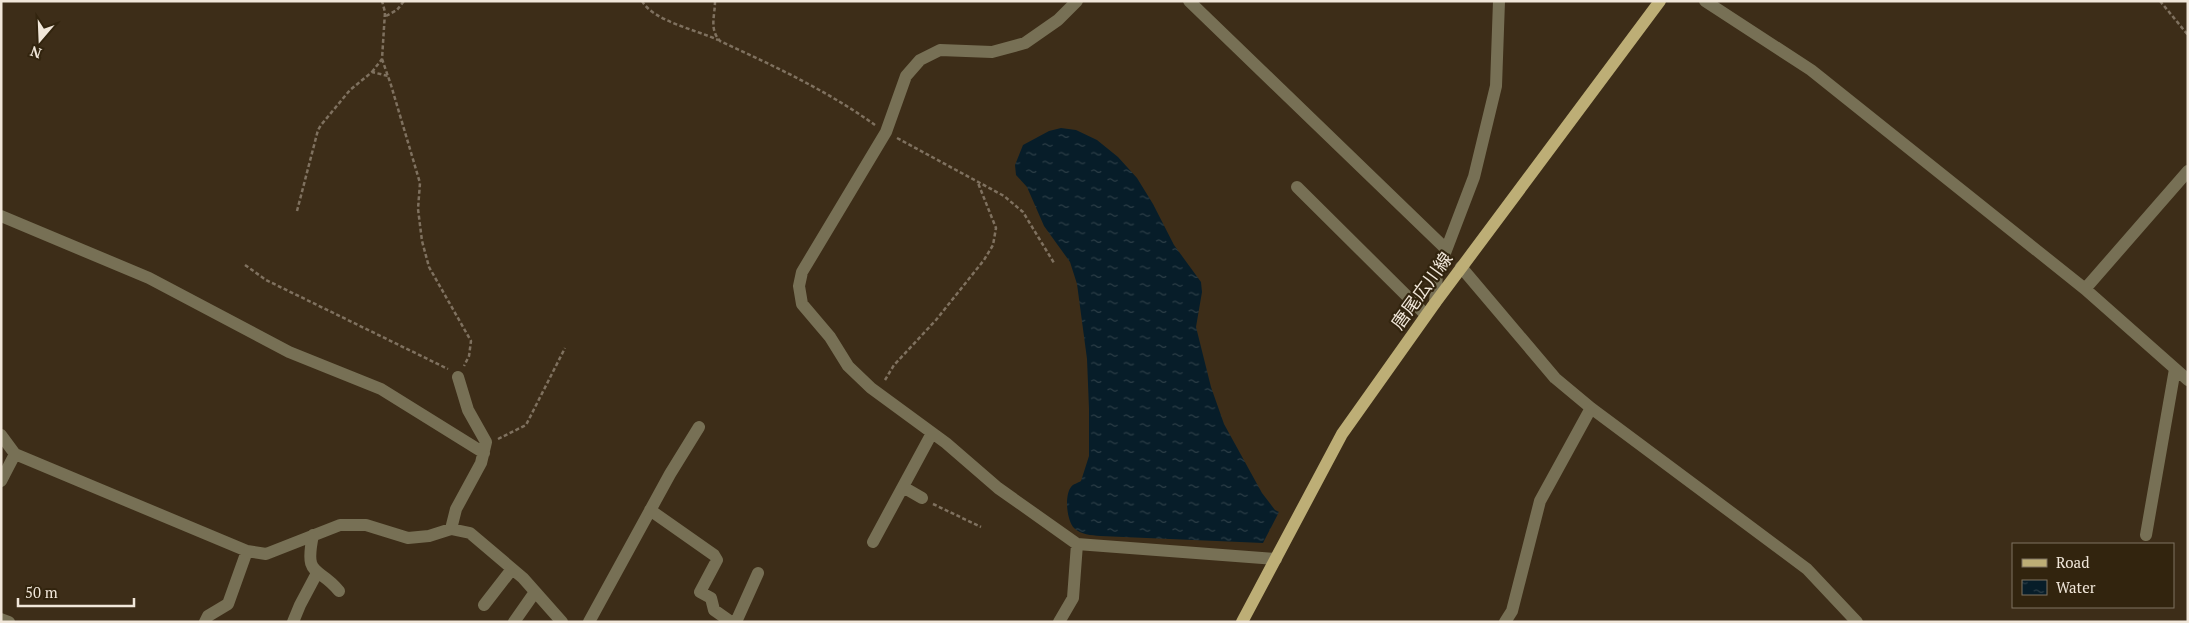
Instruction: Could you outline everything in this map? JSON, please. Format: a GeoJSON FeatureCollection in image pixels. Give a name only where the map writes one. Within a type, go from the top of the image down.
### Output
{"type":"FeatureCollection","features":[{"type":"Feature","properties":{"kind":"main road","name":"唐尾広川線"},"geometry":{"type":"LineString","coordinates":[[1242,622],[1342,434],[1461,267],[1660,1]]}},
{"type":"Feature","properties":{"kind":"street"},"geometry":{"type":"LineString","coordinates":[[1077,1],[1058,20],[1025,43],[992,52],[940,50],[920,60],[906,76],[886,132],[802,272],[799,286],[802,304],[830,337],[848,366],[877,393],[932,433],[998,488],[1077,544],[1276,559]]}},
{"type":"Feature","properties":{"kind":"street"},"geometry":{"type":"LineString","coordinates":[[1189,1],[1446,249]]}},
{"type":"Feature","properties":{"kind":"street"},"geometry":{"type":"LineString","coordinates":[[1435,303],[1437,274],[1474,177],[1496,86],[1499,1]]}},
{"type":"Feature","properties":{"kind":"street"},"geometry":{"type":"LineString","coordinates":[[1705,1],[1811,70],[2085,289],[2188,380]]}},
{"type":"Feature","properties":{"kind":"street"},"geometry":{"type":"LineString","coordinates":[[2085,289],[2188,170]]}},
{"type":"Feature","properties":{"kind":"street"},"geometry":{"type":"LineString","coordinates":[[1297,187],[1426,315]]}},
{"type":"Feature","properties":{"kind":"street"},"geometry":{"type":"LineString","coordinates":[[1,216],[149,278],[289,352],[381,389],[485,450]]}},
{"type":"Feature","properties":{"kind":"street"},"geometry":{"type":"LineString","coordinates":[[1461,267],[1555,378],[1591,408],[1807,569],[1857,622]]}},
{"type":"Feature","properties":{"kind":"street"},"geometry":{"type":"LineString","coordinates":[[2146,535],[2176,369]]}},
{"type":"Feature","properties":{"kind":"street"},"geometry":{"type":"LineString","coordinates":[[451,529],[456,509],[481,463],[486,442],[468,410],[458,377]]}},
{"type":"Feature","properties":{"kind":"street"},"geometry":{"type":"LineString","coordinates":[[1505,622],[1512,611],[1540,501],[1591,408]]}},
{"type":"Feature","properties":{"kind":"street"},"geometry":{"type":"LineString","coordinates":[[590,622],[650,510],[699,427]]}},
{"type":"Feature","properties":{"kind":"street"},"geometry":{"type":"LineString","coordinates":[[873,542],[932,433]]}},
{"type":"Feature","properties":{"kind":"street"},"geometry":{"type":"LineString","coordinates":[[1,435],[15,454],[247,551],[266,554],[340,525],[366,525],[408,538],[429,536],[451,529],[470,533],[512,569],[562,622]]}},
{"type":"Feature","properties":{"kind":"street"},"geometry":{"type":"LineString","coordinates":[[1,481],[15,454]]}},
{"type":"Feature","properties":{"kind":"street"},"geometry":{"type":"LineString","coordinates":[[903,487],[922,498]]}},
{"type":"Feature","properties":{"kind":"street"},"geometry":{"type":"LineString","coordinates":[[650,510],[714,555],[717,560],[700,592],[711,598],[714,610],[731,622]]}},
{"type":"Feature","properties":{"kind":"street"},"geometry":{"type":"LineString","coordinates":[[313,536],[309,561],[317,573],[333,583],[340,591]]}},
{"type":"Feature","properties":{"kind":"street"},"geometry":{"type":"LineString","coordinates":[[1059,622],[1073,598],[1077,544]]}},
{"type":"Feature","properties":{"kind":"street"},"geometry":{"type":"LineString","coordinates":[[205,622],[208,616],[228,604],[247,551]]}},
{"type":"Feature","properties":{"kind":"street"},"geometry":{"type":"LineString","coordinates":[[484,605],[512,569]]}},
{"type":"Feature","properties":{"kind":"street"},"geometry":{"type":"LineString","coordinates":[[293,622],[317,573]]}},
{"type":"Feature","properties":{"kind":"street"},"geometry":{"type":"LineString","coordinates":[[736,622],[758,573]]}},
{"type":"Feature","properties":{"kind":"street"},"geometry":{"type":"LineString","coordinates":[[514,622],[535,592]]}},
{"type":"Feature","properties":{"kind":"street"},"geometry":{"type":"LineString","coordinates":[[1,619],[9,622]]}},
{"type":"Feature","properties":{"kind":"path"},"geometry":{"type":"LineString","coordinates":[[245,265],[266,280],[396,342],[452,371],[458,377],[469,356],[471,341],[429,267],[422,241],[418,209],[420,183],[382,59],[385,16],[382,1]]}},
{"type":"Feature","properties":{"kind":"path"},"geometry":{"type":"LineString","coordinates":[[385,16],[397,10],[404,1]]}},
{"type":"Feature","properties":{"kind":"path"},"geometry":{"type":"LineString","coordinates":[[642,1],[654,14],[663,19],[720,41],[800,78],[836,98],[886,132],[1004,196],[1023,212],[1054,263]]}},
{"type":"Feature","properties":{"kind":"path"},"geometry":{"type":"LineString","coordinates":[[715,1],[712,22],[714,34],[720,41]]}},
{"type":"Feature","properties":{"kind":"path"},"geometry":{"type":"LineString","coordinates":[[2160,1],[2188,35]]}},
{"type":"Feature","properties":{"kind":"path"},"geometry":{"type":"LineString","coordinates":[[297,211],[318,130],[350,90],[372,72],[382,59]]}},
{"type":"Feature","properties":{"kind":"path"},"geometry":{"type":"LineString","coordinates":[[372,72],[388,76]]}},
{"type":"Feature","properties":{"kind":"path"},"geometry":{"type":"LineString","coordinates":[[877,393],[894,365],[936,320],[984,260],[993,245],[996,228],[977,182]]}},
{"type":"Feature","properties":{"kind":"path"},"geometry":{"type":"LineString","coordinates":[[485,450],[526,425],[565,348]]}},
{"type":"Feature","properties":{"kind":"path"},"geometry":{"type":"LineString","coordinates":[[922,498],[981,528]]}},
{"type":"Feature","properties":{"kind":"water"},"geometry":{"type":"Polygon","coordinates":[[[1061,128],[1076,130],[1097,140],[1118,157],[1137,178],[1174,245],[1201,282],[1202,292],[1196,327],[1211,387],[1224,424],[1262,493],[1275,510],[1279,512],[1263,543],[1100,536],[1083,533],[1072,525],[1067,508],[1069,491],[1072,486],[1081,481],[1089,456],[1087,359],[1077,284],[1070,262],[1044,226],[1027,187],[1016,175],[1015,165],[1023,145],[1049,131],[1061,128]]]}}]}
